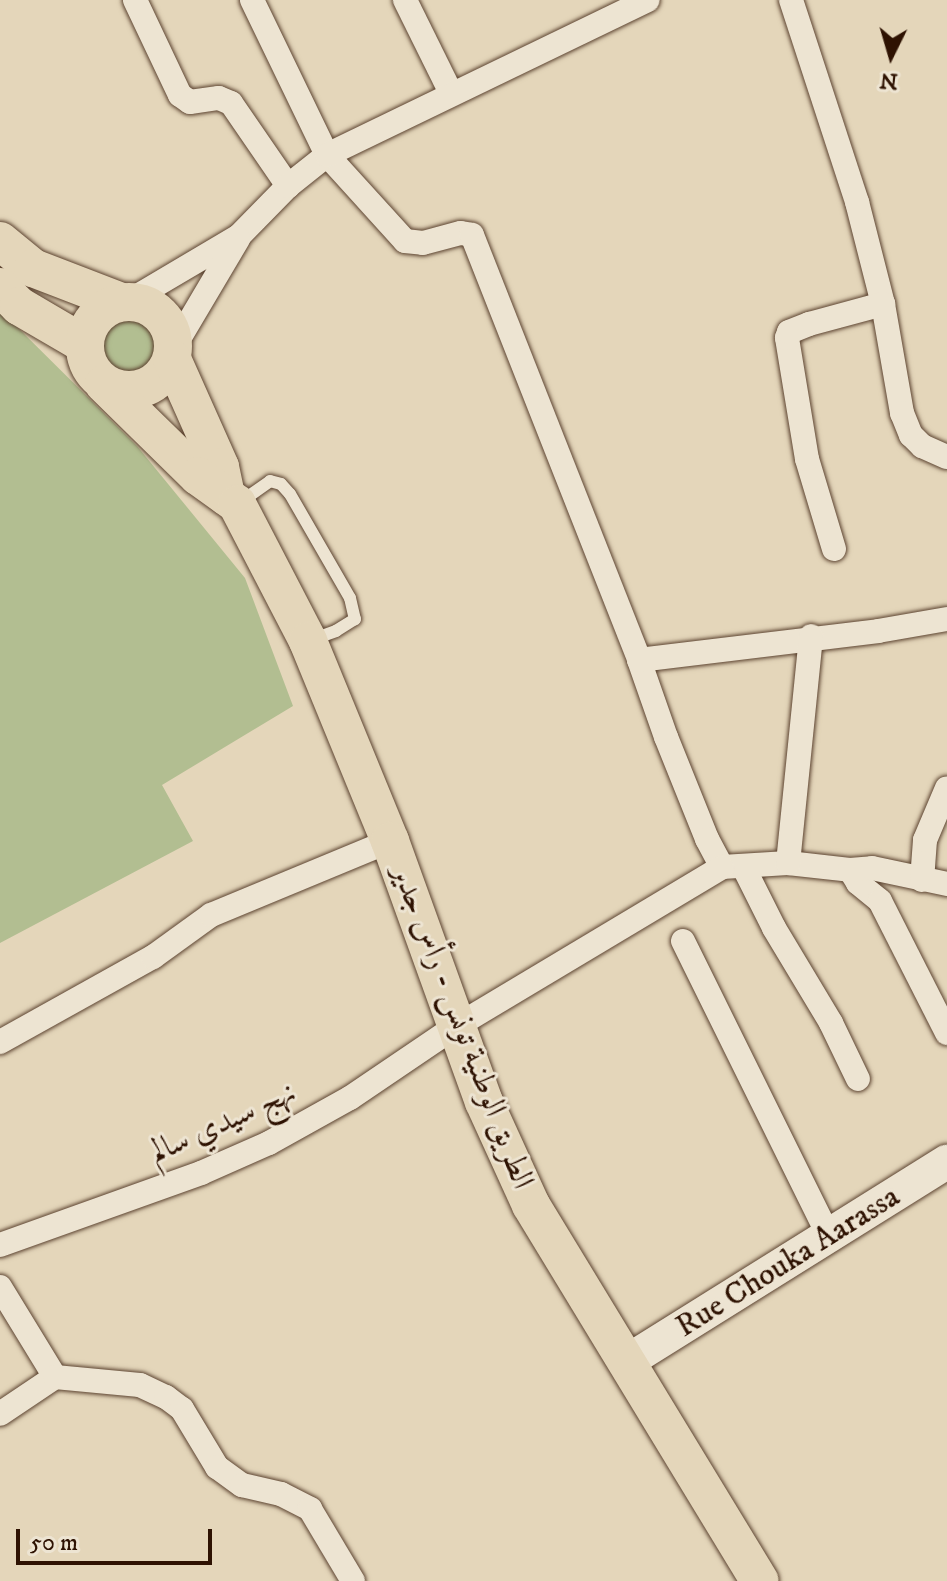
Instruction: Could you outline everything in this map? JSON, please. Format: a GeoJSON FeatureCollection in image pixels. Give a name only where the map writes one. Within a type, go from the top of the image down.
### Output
{"type":"FeatureCollection","features":[{"type":"Feature","properties":{"kind":"main road"},"geometry":{"type":"LineString","coordinates":[[0,241],[33,268],[125,302],[144,304],[166,321],[173,354],[156,381],[130,391],[104,384],[92,373],[84,344],[95,317],[125,302]]}},
{"type":"Feature","properties":{"kind":"main road"},"geometry":{"type":"LineString","coordinates":[[0,287],[19,306],[84,344]]}},
{"type":"Feature","properties":{"kind":"main road","name":"الطريق الوطنية تونس - رأس جدير"},"geometry":{"type":"LineString","coordinates":[[173,354],[232,500],[308,641],[390,841],[484,1102],[531,1205],[760,1581]]}},
{"type":"Feature","properties":{"kind":"main road","name":"الطريق الوطنية تونس - رأس جدير"},"geometry":{"type":"LineString","coordinates":[[104,384],[198,476],[232,500]]}},
{"type":"Feature","properties":{"kind":"main road","name":"Rue Chouka Aarassa"},"geometry":{"type":"LineString","coordinates":[[628,1361],[947,1162]]}},
{"type":"Feature","properties":{"kind":"street"},"geometry":{"type":"LineString","coordinates":[[135,0],[180,95],[190,102],[219,98],[231,103],[288,186]]}},
{"type":"Feature","properties":{"kind":"street"},"geometry":{"type":"LineString","coordinates":[[252,0],[327,155],[405,241],[423,243],[461,233],[472,235],[707,839],[733,866],[774,928],[831,1023],[858,1079]]}},
{"type":"Feature","properties":{"kind":"street"},"geometry":{"type":"LineString","coordinates":[[405,0],[451,93]]}},
{"type":"Feature","properties":{"kind":"street"},"geometry":{"type":"LineString","coordinates":[[173,354],[239,236],[288,186],[327,155],[648,0]]}},
{"type":"Feature","properties":{"kind":"street"},"geometry":{"type":"LineString","coordinates":[[791,0],[857,202],[883,304],[906,424],[922,446],[947,457]]}},
{"type":"Feature","properties":{"kind":"street"},"geometry":{"type":"LineString","coordinates":[[125,302],[239,236]]}},
{"type":"Feature","properties":{"kind":"street"},"geometry":{"type":"LineString","coordinates":[[834,549],[807,459],[787,338],[789,332],[809,324],[883,304]]}},
{"type":"Feature","properties":{"kind":"street"},"geometry":{"type":"LineString","coordinates":[[639,660],[811,636],[878,631],[947,619]]}},
{"type":"Feature","properties":{"kind":"street"},"geometry":{"type":"LineString","coordinates":[[788,863],[811,636]]}},
{"type":"Feature","properties":{"kind":"street"},"geometry":{"type":"LineString","coordinates":[[922,880],[925,840],[947,788]]}},
{"type":"Feature","properties":{"kind":"street"},"geometry":{"type":"LineString","coordinates":[[0,1042],[153,957],[211,915],[390,841]]}},
{"type":"Feature","properties":{"kind":"street"},"geometry":{"type":"LineString","coordinates":[[733,866],[788,863],[850,870],[872,868],[947,884]]}},
{"type":"Feature","properties":{"kind":"street","name":"نهج سيدي سالم"},"geometry":{"type":"LineString","coordinates":[[0,1245],[201,1173],[269,1143],[350,1098],[455,1027],[733,866]]}},
{"type":"Feature","properties":{"kind":"street"},"geometry":{"type":"LineString","coordinates":[[850,870],[858,883],[880,901],[947,1033]]}},
{"type":"Feature","properties":{"kind":"street"},"geometry":{"type":"LineString","coordinates":[[683,941],[829,1236]]}},
{"type":"Feature","properties":{"kind":"street"},"geometry":{"type":"LineString","coordinates":[[0,1287],[55,1377]]}},
{"type":"Feature","properties":{"kind":"street"},"geometry":{"type":"LineString","coordinates":[[0,1414],[55,1377],[140,1385],[166,1397],[182,1409],[217,1467],[242,1485],[281,1494],[310,1509],[353,1581]]}},
{"type":"Feature","properties":{"kind":"lane"},"geometry":{"type":"LineString","coordinates":[[232,500],[270,481],[281,484],[350,598],[355,619],[336,631],[308,641]]}},
{"type":"Feature","properties":{"kind":"green space"},"geometry":{"type":"Polygon","coordinates":[[[0,310],[137,446],[245,578],[293,706],[162,785],[193,841],[0,943],[0,310]]]}},
{"type":"Feature","properties":{"kind":"green space"},"geometry":{"type":"Polygon","coordinates":[[[130,319],[149,327],[157,346],[149,365],[130,373],[111,365],[103,346],[111,327],[130,319]]]}}]}
